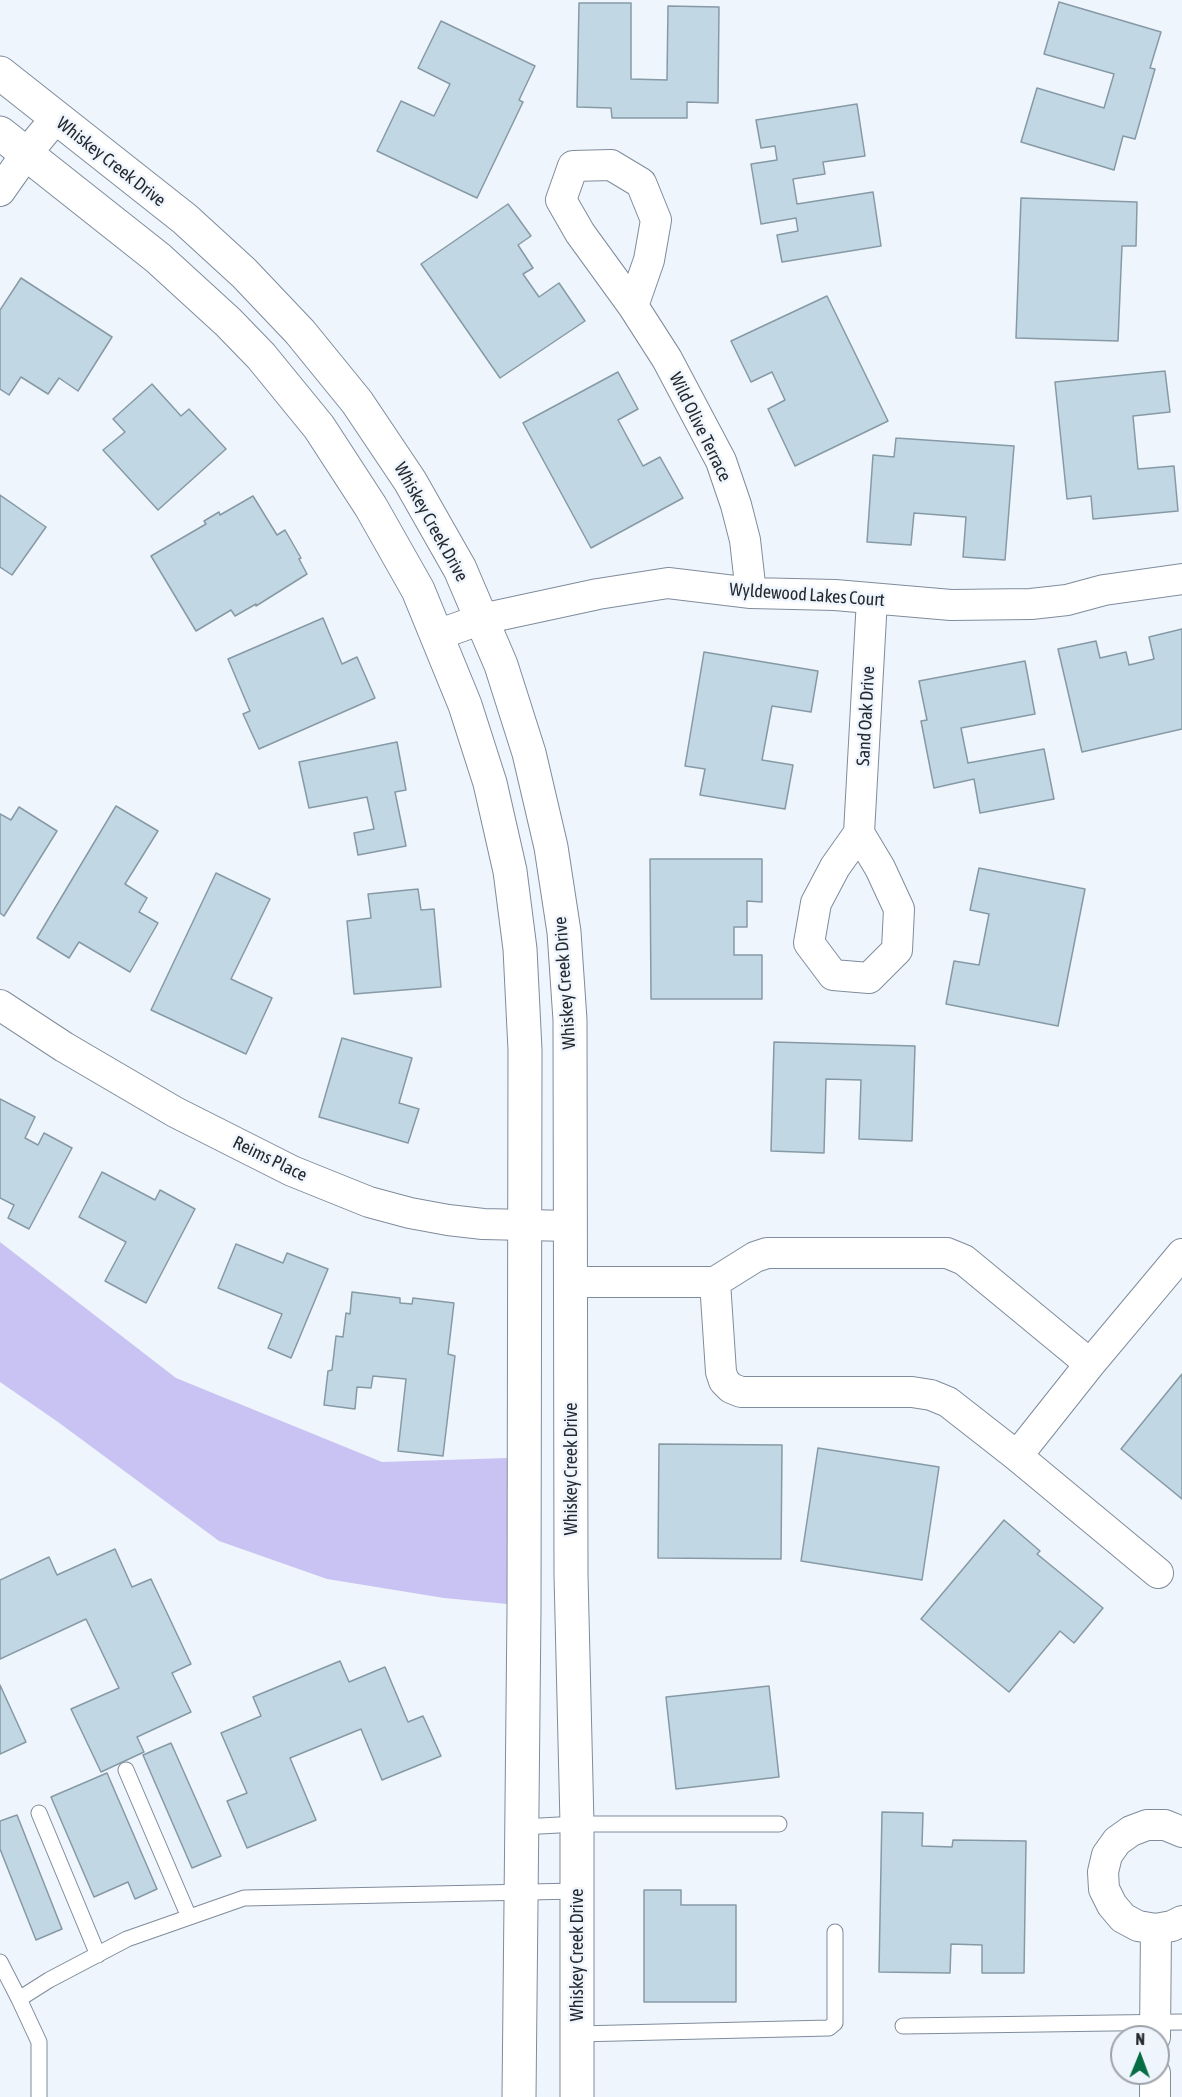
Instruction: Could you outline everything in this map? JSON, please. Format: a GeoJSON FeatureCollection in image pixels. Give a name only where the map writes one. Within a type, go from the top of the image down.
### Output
{"type":"FeatureCollection","features":[{"type":"Feature","properties":{"kind":"street","name":"Whiskey Creek Drive"},"geometry":{"type":"LineString","coordinates":[[0,73],[185,219],[244,273],[300,332],[357,402],[399,464],[460,569],[501,665],[529,753],[551,847],[562,921],[570,1020],[571,1575],[577,1824],[577,2097]]}},
{"type":"Feature","properties":{"kind":"street"},"geometry":{"type":"LineString","coordinates":[[0,191],[26,154],[56,118]]}},
{"type":"Feature","properties":{"kind":"street"},"geometry":{"type":"LineString","coordinates":[[0,133],[158,258],[228,322],[261,356],[319,428],[371,507],[418,590],[465,705],[483,761],[510,871],[520,949],[524,1039],[519,2097]]}},
{"type":"Feature","properties":{"kind":"street","name":"Wild Olive Terrace"},"geometry":{"type":"LineString","coordinates":[[633,306],[667,359],[721,461],[745,540],[751,592]]}},
{"type":"Feature","properties":{"kind":"street","name":"Wyldewood Lakes Court"},"geometry":{"type":"LineString","coordinates":[[437,635],[482,620],[598,594],[668,583],[751,592],[835,595],[951,605],[1032,604],[1067,600],[1104,590],[1182,579]]}},
{"type":"Feature","properties":{"kind":"street","name":"Sand Oak Drive"},"geometry":{"type":"LineString","coordinates":[[859,834],[872,599]]}},
{"type":"Feature","properties":{"kind":"street","name":"Reims Place"},"geometry":{"type":"LineString","coordinates":[[0,1005],[64,1047],[175,1112],[292,1171],[369,1202],[410,1213],[483,1224],[570,1226]]}},
{"type":"Feature","properties":{"kind":"street"},"geometry":{"type":"LineString","coordinates":[[570,1282],[715,1282],[755,1257],[767,1253],[947,1253],[964,1260],[1090,1364]]}},
{"type":"Feature","properties":{"kind":"street"},"geometry":{"type":"LineString","coordinates":[[1017,1456],[1182,1254]]}},
{"type":"Feature","properties":{"kind":"street"},"geometry":{"type":"LineString","coordinates":[[715,1282],[721,1372],[724,1381],[731,1388],[741,1392],[912,1392],[931,1395],[948,1402],[1158,1573]]}},
{"type":"Feature","properties":{"kind":"street"},"geometry":{"type":"LineString","coordinates":[[1164,2025],[1169,1925],[1138,1926],[1123,1917],[1112,1905],[1104,1889],[1103,1872],[1107,1855],[1117,1841],[1131,1831],[1147,1825],[1165,1825],[1182,1832]]}},
{"type":"Feature","properties":{"kind":"lane"},"geometry":{"type":"LineString","coordinates":[[126,1770],[189,1917]]}},
{"type":"Feature","properties":{"kind":"lane"},"geometry":{"type":"LineString","coordinates":[[39,1813],[98,1955]]}},
{"type":"Feature","properties":{"kind":"lane"},"geometry":{"type":"LineString","coordinates":[[522,1827],[577,1824],[779,1824]]}},
{"type":"Feature","properties":{"kind":"lane"},"geometry":{"type":"LineString","coordinates":[[20,1999],[49,1980],[127,1940],[244,1898],[577,1891]]}},
{"type":"Feature","properties":{"kind":"lane"},"geometry":{"type":"LineString","coordinates":[[577,2034],[829,2028],[835,2023],[835,1932]]}},
{"type":"Feature","properties":{"kind":"lane"},"geometry":{"type":"LineString","coordinates":[[0,1962],[39,2042],[39,2097]]}},
{"type":"Feature","properties":{"kind":"lane"},"geometry":{"type":"LineString","coordinates":[[903,2026],[1110,2027]]}},
{"type":"Feature","properties":{"kind":"shaded area"},"geometry":{"type":"Polygon","coordinates":[[[0,1242],[176,1378],[382,1462],[507,1458],[507,1604],[444,1598],[327,1579],[219,1541],[0,1382],[0,1242]]]}},
{"type":"Feature","properties":{"kind":"building"},"geometry":{"type":"Polygon","coordinates":[[[1059,2],[1161,32],[1150,68],[1155,69],[1135,139],[1123,136],[1114,170],[1021,142],[1037,88],[1104,108],[1114,74],[1044,54],[1059,2]]]}},
{"type":"Feature","properties":{"kind":"building"},"geometry":{"type":"Polygon","coordinates":[[[579,3],[631,3],[631,79],[667,80],[668,6],[719,7],[718,103],[687,102],[687,118],[612,118],[611,108],[577,107],[579,3]]]}},
{"type":"Feature","properties":{"kind":"building"},"geometry":{"type":"Polygon","coordinates":[[[441,21],[535,66],[519,100],[523,102],[477,198],[377,151],[401,101],[434,116],[450,84],[418,68],[441,21]]]}},
{"type":"Feature","properties":{"kind":"building"},"geometry":{"type":"Polygon","coordinates":[[[857,104],[865,156],[823,162],[825,174],[793,179],[797,204],[873,192],[881,246],[782,262],[777,235],[798,231],[796,218],[761,224],[751,164],[777,160],[775,146],[761,148],[756,120],[857,104]]]}},
{"type":"Feature","properties":{"kind":"building"},"geometry":{"type":"Polygon","coordinates":[[[1021,198],[1137,202],[1136,246],[1122,246],[1118,341],[1016,338],[1021,198]]]}},
{"type":"Feature","properties":{"kind":"building"},"geometry":{"type":"Polygon","coordinates":[[[508,204],[531,236],[518,245],[533,268],[523,274],[539,297],[559,283],[585,321],[500,378],[421,264],[508,204]]]}},
{"type":"Feature","properties":{"kind":"building"},"geometry":{"type":"Polygon","coordinates":[[[21,278],[112,337],[78,391],[59,378],[48,394],[21,377],[9,395],[0,389],[0,310],[21,278]]]}},
{"type":"Feature","properties":{"kind":"building"},"geometry":{"type":"Polygon","coordinates":[[[827,296],[888,421],[795,466],[768,409],[785,400],[772,372],[751,382],[731,341],[827,296]]]}},
{"type":"Feature","properties":{"kind":"building"},"geometry":{"type":"Polygon","coordinates":[[[1165,371],[1170,412],[1133,416],[1138,469],[1174,466],[1178,511],[1093,519],[1091,496],[1067,499],[1055,382],[1165,371]]]}},
{"type":"Feature","properties":{"kind":"building"},"geometry":{"type":"Polygon","coordinates":[[[618,372],[638,409],[618,420],[643,466],[660,457],[683,498],[591,548],[523,423],[618,372]]]}},
{"type":"Feature","properties":{"kind":"building"},"geometry":{"type":"Polygon","coordinates":[[[152,384],[181,416],[189,409],[226,449],[158,510],[103,450],[125,432],[113,419],[152,384]]]}},
{"type":"Feature","properties":{"kind":"building"},"geometry":{"type":"Polygon","coordinates":[[[896,438],[1014,446],[1005,560],[963,557],[966,517],[914,513],[911,545],[867,542],[873,455],[894,457],[896,438]]]}},
{"type":"Feature","properties":{"kind":"building"},"geometry":{"type":"Polygon","coordinates":[[[0,495],[46,527],[12,575],[0,567],[0,495]]]}},
{"type":"Feature","properties":{"kind":"building"},"geometry":{"type":"Polygon","coordinates":[[[253,496],[277,535],[285,530],[307,574],[256,606],[256,604],[235,616],[231,610],[196,631],[151,556],[206,524],[204,521],[219,512],[220,515],[253,496]]]}},
{"type":"Feature","properties":{"kind":"building"},"geometry":{"type":"Polygon","coordinates":[[[323,618],[342,664],[357,657],[375,698],[259,749],[243,714],[250,711],[228,659],[323,618]]]}},
{"type":"Feature","properties":{"kind":"building"},"geometry":{"type":"Polygon","coordinates":[[[1182,629],[1182,729],[1082,752],[1058,649],[1096,641],[1100,658],[1126,652],[1129,665],[1154,659],[1149,637],[1182,629]]]}},
{"type":"Feature","properties":{"kind":"building"},"geometry":{"type":"Polygon","coordinates":[[[704,652],[818,671],[811,712],[772,706],[762,760],[793,765],[785,809],[700,795],[705,769],[685,766],[704,652]]]}},
{"type":"Feature","properties":{"kind":"building"},"geometry":{"type":"Polygon","coordinates":[[[1025,661],[1035,714],[961,728],[968,763],[1044,749],[1054,799],[980,813],[974,779],[934,788],[921,721],[927,720],[919,681],[1025,661]]]}},
{"type":"Feature","properties":{"kind":"building"},"geometry":{"type":"Polygon","coordinates":[[[397,742],[406,790],[395,792],[406,846],[358,855],[354,833],[374,829],[367,797],[309,808],[299,762],[397,742]]]}},
{"type":"Feature","properties":{"kind":"building"},"geometry":{"type":"Polygon","coordinates":[[[116,806],[158,831],[125,884],[147,898],[139,912],[158,923],[130,972],[79,942],[69,958],[37,938],[116,806]]]}},
{"type":"Feature","properties":{"kind":"building"},"geometry":{"type":"Polygon","coordinates":[[[19,807],[57,831],[4,916],[0,913],[0,814],[11,820],[19,807]]]}},
{"type":"Feature","properties":{"kind":"building"},"geometry":{"type":"Polygon","coordinates":[[[650,859],[762,859],[762,902],[747,901],[747,927],[734,927],[734,955],[762,955],[762,999],[651,999],[650,859]]]}},
{"type":"Feature","properties":{"kind":"building"},"geometry":{"type":"Polygon","coordinates":[[[979,868],[1085,889],[1058,1026],[946,1004],[954,961],[979,965],[989,914],[970,910],[979,868]]]}},
{"type":"Feature","properties":{"kind":"building"},"geometry":{"type":"Polygon","coordinates":[[[216,873],[270,899],[231,979],[272,998],[246,1054],[151,1010],[216,873]]]}},
{"type":"Feature","properties":{"kind":"building"},"geometry":{"type":"Polygon","coordinates":[[[418,889],[421,910],[434,909],[441,987],[354,994],[347,921],[371,918],[368,894],[418,889]]]}},
{"type":"Feature","properties":{"kind":"building"},"geometry":{"type":"Polygon","coordinates":[[[342,1038],[412,1058],[399,1103],[419,1109],[408,1143],[319,1117],[342,1038]]]}},
{"type":"Feature","properties":{"kind":"building"},"geometry":{"type":"Polygon","coordinates":[[[774,1042],[915,1046],[912,1141],[859,1139],[861,1080],[826,1079],[824,1153],[771,1151],[774,1042]]]}},
{"type":"Feature","properties":{"kind":"building"},"geometry":{"type":"Polygon","coordinates":[[[0,1099],[35,1117],[25,1138],[38,1145],[44,1133],[72,1148],[29,1229],[8,1218],[14,1205],[0,1198],[0,1099]]]}},
{"type":"Feature","properties":{"kind":"building"},"geometry":{"type":"Polygon","coordinates":[[[102,1172],[155,1200],[160,1190],[195,1209],[146,1303],[105,1281],[126,1242],[79,1217],[102,1172]]]}},
{"type":"Feature","properties":{"kind":"building"},"geometry":{"type":"Polygon","coordinates":[[[236,1244],[283,1263],[287,1253],[328,1269],[291,1358],[268,1348],[282,1314],[218,1288],[236,1244]]]}},
{"type":"Feature","properties":{"kind":"building"},"geometry":{"type":"Polygon","coordinates":[[[352,1292],[400,1298],[400,1303],[412,1304],[413,1298],[454,1303],[448,1354],[455,1356],[443,1456],[398,1451],[406,1379],[373,1376],[371,1388],[357,1387],[355,1409],[324,1405],[328,1371],[332,1370],[336,1336],[343,1337],[346,1313],[350,1314],[352,1292]]]}},
{"type":"Feature","properties":{"kind":"building"},"geometry":{"type":"Polygon","coordinates":[[[1182,1374],[1182,1499],[1121,1449],[1182,1374]]]}},
{"type":"Feature","properties":{"kind":"building"},"geometry":{"type":"Polygon","coordinates":[[[659,1444],[782,1445],[781,1559],[658,1558],[659,1444]]]}},
{"type":"Feature","properties":{"kind":"building"},"geometry":{"type":"Polygon","coordinates":[[[818,1448],[939,1467],[922,1580],[801,1561],[818,1448]]]}},
{"type":"Feature","properties":{"kind":"building"},"geometry":{"type":"Polygon","coordinates":[[[1004,1520],[1040,1551],[1037,1554],[1103,1608],[1074,1643],[1060,1631],[1009,1692],[921,1619],[1004,1520]]]}},
{"type":"Feature","properties":{"kind":"building"},"geometry":{"type":"Polygon","coordinates":[[[115,1549],[132,1587],[151,1579],[191,1664],[172,1673],[191,1712],[137,1737],[144,1752],[101,1772],[71,1709],[119,1688],[86,1619],[0,1659],[0,1580],[49,1557],[57,1575],[115,1549]]]}},
{"type":"Feature","properties":{"kind":"building"},"geometry":{"type":"Polygon","coordinates":[[[340,1661],[349,1682],[385,1667],[408,1722],[423,1716],[441,1756],[382,1780],[361,1729],[290,1758],[316,1820],[247,1848],[227,1801],[247,1793],[221,1733],[261,1716],[253,1697],[340,1661]]]}},
{"type":"Feature","properties":{"kind":"building"},"geometry":{"type":"Polygon","coordinates":[[[0,1685],[26,1742],[0,1754],[0,1685]]]}},
{"type":"Feature","properties":{"kind":"building"},"geometry":{"type":"Polygon","coordinates":[[[769,1686],[779,1777],[676,1789],[666,1697],[769,1686]]]}},
{"type":"Feature","properties":{"kind":"building"},"geometry":{"type":"Polygon","coordinates":[[[171,1743],[221,1856],[192,1868],[143,1755],[171,1743]]]}},
{"type":"Feature","properties":{"kind":"building"},"geometry":{"type":"Polygon","coordinates":[[[107,1773],[157,1889],[135,1899],[128,1882],[94,1897],[51,1797],[107,1773]]]}},
{"type":"Feature","properties":{"kind":"building"},"geometry":{"type":"Polygon","coordinates":[[[882,1812],[923,1813],[922,1846],[952,1847],[953,1840],[1026,1841],[1024,1973],[982,1973],[982,1945],[951,1944],[950,1973],[879,1972],[882,1812]]]}},
{"type":"Feature","properties":{"kind":"building"},"geometry":{"type":"Polygon","coordinates":[[[17,1815],[62,1929],[36,1940],[0,1849],[0,1821],[17,1815]]]}},
{"type":"Feature","properties":{"kind":"building"},"geometry":{"type":"Polygon","coordinates":[[[644,1890],[681,1890],[681,1905],[736,1905],[736,2002],[644,2002],[644,1890]]]}}]}
